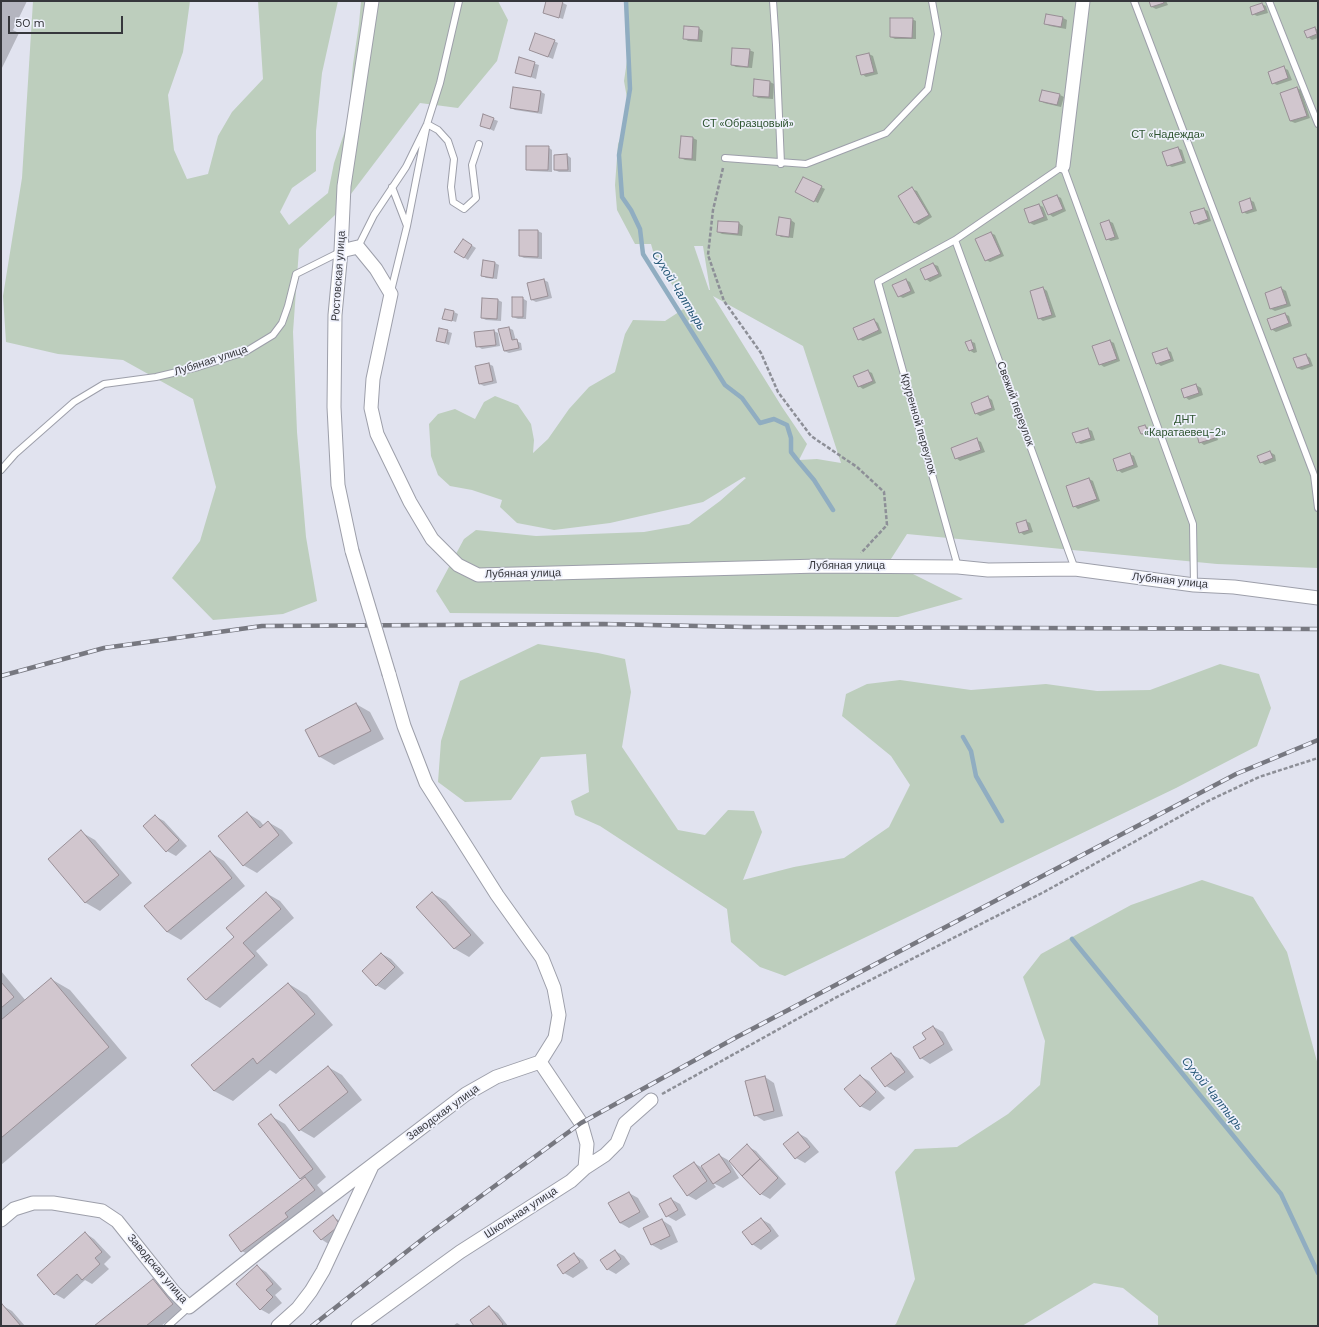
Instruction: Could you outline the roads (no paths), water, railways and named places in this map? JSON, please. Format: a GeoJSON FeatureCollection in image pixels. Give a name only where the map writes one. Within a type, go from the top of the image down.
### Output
{"type":"FeatureCollection","features":[{"type":"Feature","properties":{"kind":"street","name":"Ростовская улица"},"geometry":{"type":"LineString","coordinates":[[372,1],[344,186],[341,251],[335,315],[334,407],[338,485],[352,551],[404,726],[426,783],[497,895],[542,958],[554,988],[559,1015],[555,1038],[540,1062]]}},
{"type":"Feature","properties":{"kind":"street"},"geometry":{"type":"LineString","coordinates":[[1064,166],[1082,1]]}},
{"type":"Feature","properties":{"kind":"street","name":"Лубяная улица"},"geometry":{"type":"LineString","coordinates":[[341,251],[358,247]]}},
{"type":"Feature","properties":{"kind":"street"},"geometry":{"type":"LineString","coordinates":[[358,247],[376,269],[391,294]]}},
{"type":"Feature","properties":{"kind":"street","name":"Лубяная улица"},"geometry":{"type":"LineString","coordinates":[[391,294],[373,379],[371,408],[377,434],[410,502],[432,539],[458,566],[478,575],[849,566],[958,567],[988,570],[1075,569],[1194,585],[1234,587],[1318,598]]}},
{"type":"Feature","properties":{"kind":"street"},"geometry":{"type":"LineString","coordinates":[[540,1062],[581,1124],[587,1144],[585,1168]]}},
{"type":"Feature","properties":{"kind":"street","name":"Заводская улица"},"geometry":{"type":"LineString","coordinates":[[1,1220],[14,1209],[33,1203],[53,1203],[102,1211],[117,1221],[173,1291],[189,1307],[270,1243],[466,1094],[496,1077],[540,1062]]}},
{"type":"Feature","properties":{"kind":"street","name":"Школьная улица"},"geometry":{"type":"LineString","coordinates":[[358,1326],[460,1252],[571,1181],[585,1168],[605,1155],[616,1143],[625,1123],[651,1100]]}},
{"type":"Feature","properties":{"kind":"street","name":"Заводская улица"},"geometry":{"type":"LineString","coordinates":[[278,1326],[298,1308],[311,1292],[323,1271],[373,1165]]}},
{"type":"Feature","properties":{"kind":"lane","name":"Ростовская улица"},"geometry":{"type":"LineString","coordinates":[[358,247],[374,215],[406,167],[427,124],[440,83],[459,1]]}},
{"type":"Feature","properties":{"kind":"lane"},"geometry":{"type":"LineString","coordinates":[[773,1],[781,164]]}},
{"type":"Feature","properties":{"kind":"lane"},"geometry":{"type":"LineString","coordinates":[[725,158],[781,164],[806,164],[886,133],[928,89],[938,34],[932,1]]}},
{"type":"Feature","properties":{"kind":"lane"},"geometry":{"type":"LineString","coordinates":[[1134,1],[1314,475],[1318,508]]}},
{"type":"Feature","properties":{"kind":"lane"},"geometry":{"type":"LineString","coordinates":[[1269,1],[1318,124]]}},
{"type":"Feature","properties":{"kind":"lane"},"geometry":{"type":"LineString","coordinates":[[391,294],[427,124],[438,130],[448,141],[454,159],[451,187],[453,202],[464,209],[476,198],[472,165],[478,144]]}},
{"type":"Feature","properties":{"kind":"lane"},"geometry":{"type":"LineString","coordinates":[[955,240],[1064,166],[1193,524],[1194,585]]}},
{"type":"Feature","properties":{"kind":"lane"},"geometry":{"type":"LineString","coordinates":[[392,187],[406,226]]}},
{"type":"Feature","properties":{"kind":"lane","name":"Круренной переулок"},"geometry":{"type":"LineString","coordinates":[[955,240],[878,282],[958,567]]}},
{"type":"Feature","properties":{"kind":"lane","name":"Свежий переулок"},"geometry":{"type":"LineString","coordinates":[[955,240],[1075,569]]}},
{"type":"Feature","properties":{"kind":"lane","name":"Лубяная улица"},"geometry":{"type":"LineString","coordinates":[[1,470],[15,454],[74,402],[104,384],[156,377],[198,367],[245,352],[273,335],[282,323],[296,274],[341,251]]}},
{"type":"Feature","properties":{"kind":"lane"},"geometry":{"type":"LineString","coordinates":[[168,1326],[189,1307]]}},
{"type":"Feature","properties":{"kind":"waterway","name":"Сухой Чалтырь"},"geometry":{"type":"LineString","coordinates":[[626,1],[630,89],[619,155],[622,197],[631,210],[640,229],[643,254],[725,385],[742,398],[760,423],[774,419],[787,425],[791,438],[791,452],[814,480],[833,510]]}},
{"type":"Feature","properties":{"kind":"waterway","name":"Сухой Чалтырь"},"geometry":{"type":"LineString","coordinates":[[963,737],[971,751],[976,776],[1002,821]]}},
{"type":"Feature","properties":{"kind":"waterway","name":"Сухой Чалтырь"},"geometry":{"type":"LineString","coordinates":[[1072,939],[1281,1194],[1318,1273]]}},
{"type":"Feature","properties":{"kind":"railway"},"geometry":{"type":"LineString","coordinates":[[1,676],[104,648],[262,626],[603,624],[746,627],[1318,629]]}},
{"type":"Feature","properties":{"kind":"railway"},"geometry":{"type":"LineString","coordinates":[[312,1326],[429,1234],[581,1123],[735,1038],[1236,774],[1318,740]]}},
{"type":"Feature","properties":{"kind":"park label","name":"СТ «Образцовый»"},"geometry":{"type":"Point","coordinates":[748,124]}},
{"type":"Feature","properties":{"kind":"park label","name":"СТ «Надежда»"},"geometry":{"type":"Point","coordinates":[1168,135]}},
{"type":"Feature","properties":{"kind":"park label","name":"ДНТ «Каратаевец-2»"},"geometry":{"type":"Point","coordinates":[1185,426]}}]}
